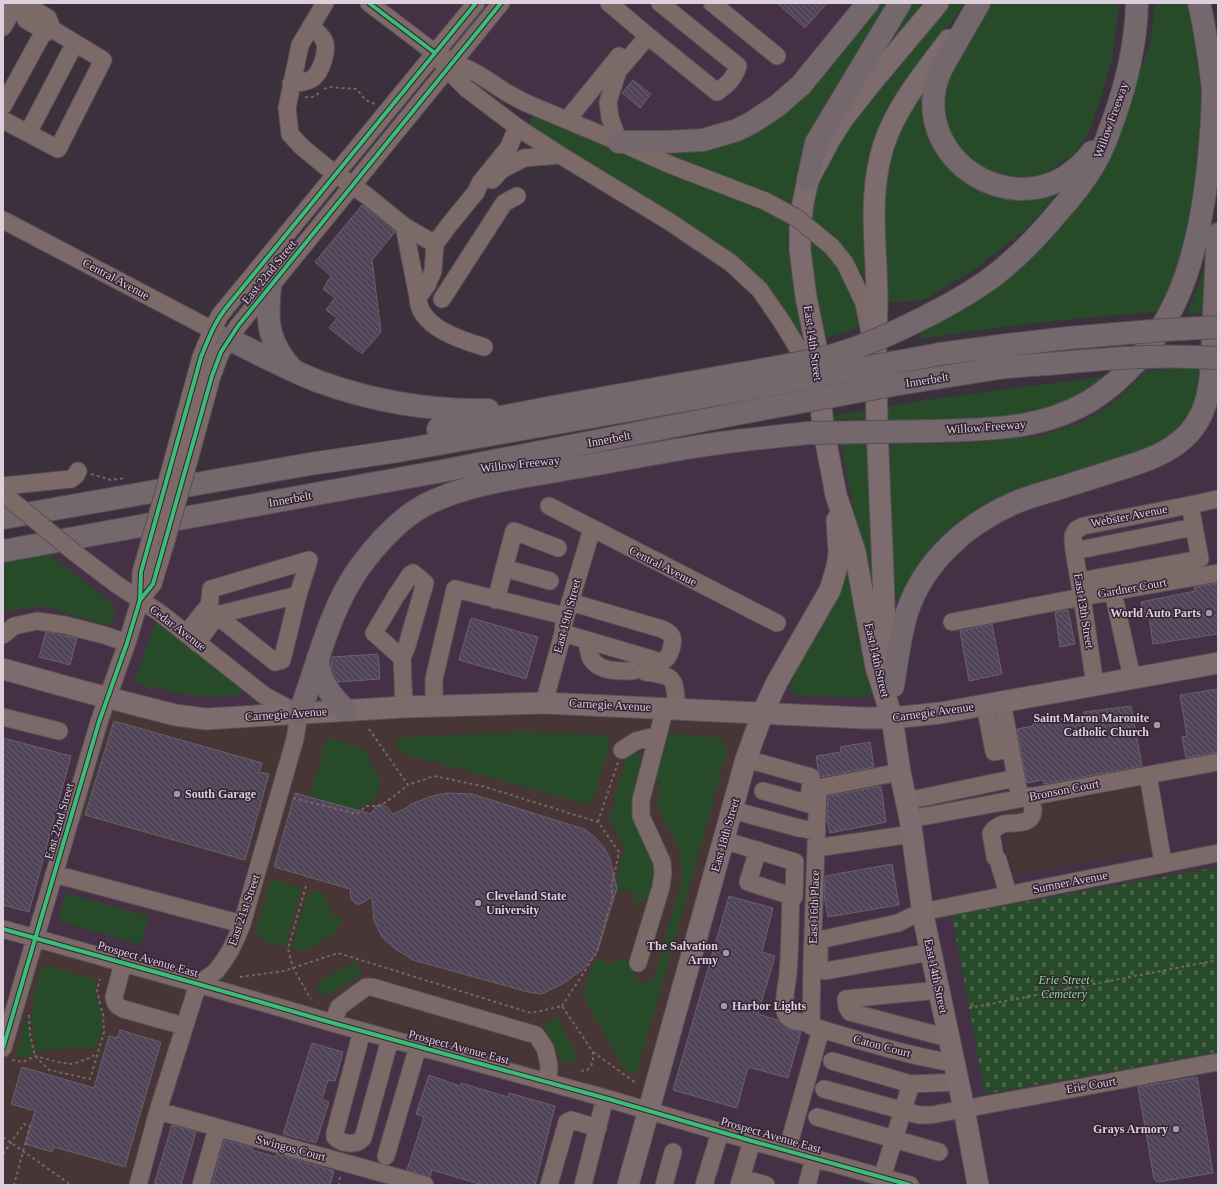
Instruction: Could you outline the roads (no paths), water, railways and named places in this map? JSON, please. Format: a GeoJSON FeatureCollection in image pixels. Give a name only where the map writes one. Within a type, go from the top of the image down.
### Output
{"type":"FeatureCollection","features":[{"type":"Feature","properties":{"kind":"highway"},"geometry":{"type":"LineString","coordinates":[[619,142],[703,140],[737,130],[751,123],[777,106],[800,85],[868,3]]}},
{"type":"Feature","properties":{"kind":"highway"},"geometry":{"type":"LineString","coordinates":[[808,180],[816,143],[900,3]]}},
{"type":"Feature","properties":{"kind":"highway"},"geometry":{"type":"LineString","coordinates":[[979,3],[939,73],[934,93],[935,116],[941,137],[954,157],[971,173],[981,180],[992,184],[1015,189],[1039,188],[1051,184],[1071,173],[1090,156],[1119,104]]}},
{"type":"Feature","properties":{"kind":"highway","name":"Willow Freeway"},"geometry":{"type":"LineString","coordinates":[[310,464],[398,437],[553,407],[740,382],[795,364],[837,354],[878,339],[933,313],[999,272],[1024,250],[1078,190],[1103,148],[1119,104],[1131,58],[1137,3]]}},
{"type":"Feature","properties":{"kind":"highway","name":"Willow Freeway"},"geometry":{"type":"LineString","coordinates":[[750,428],[935,431],[1007,428],[1050,419],[1072,410],[1091,400],[1110,387],[1127,372],[1152,342],[1165,323],[1173,308],[1190,266],[1196,244],[1210,158],[1213,95],[1208,50],[1199,3]]}},
{"type":"Feature","properties":{"kind":"highway"},"geometry":{"type":"LineString","coordinates":[[1213,95],[1218,142]]}},
{"type":"Feature","properties":{"kind":"highway"},"geometry":{"type":"LineString","coordinates":[[893,686],[903,626],[915,593],[925,574],[937,558],[952,544],[987,517],[1014,503],[1134,465],[1162,454],[1180,442],[1196,424],[1205,405],[1211,374],[1218,234]]}},
{"type":"Feature","properties":{"kind":"highway"},"geometry":{"type":"LineString","coordinates":[[270,287],[268,312],[272,337],[280,353],[294,371]]}},
{"type":"Feature","properties":{"kind":"highway","name":"Innerbelt"},"geometry":{"type":"LineString","coordinates":[[5,505],[398,451],[740,382],[1007,345],[1068,338],[1218,327]]}},
{"type":"Feature","properties":{"kind":"highway"},"geometry":{"type":"LineString","coordinates":[[220,335],[294,371],[343,389],[385,400],[455,409],[479,410],[553,407]]}},
{"type":"Feature","properties":{"kind":"highway","name":"Innerbelt"},"geometry":{"type":"LineString","coordinates":[[3,551],[442,471],[750,428],[893,385],[936,378],[1006,367],[1152,356],[1218,358]]}},
{"type":"Feature","properties":{"kind":"highway"},"geometry":{"type":"LineString","coordinates":[[299,714],[309,689],[334,612],[348,585],[371,553],[396,526],[422,506],[452,494],[501,481],[693,447],[750,428]]}},
{"type":"Feature","properties":{"kind":"highway"},"geometry":{"type":"LineString","coordinates":[[318,658],[320,674],[326,688],[345,710]]}},
{"type":"Feature","properties":{"kind":"main road","name":"East 14th Street"},"geometry":{"type":"LineString","coordinates":[[938,3],[842,120],[830,138],[808,180],[800,228],[800,250],[804,285],[816,346],[816,430],[855,552],[876,667],[892,718],[900,772],[910,818],[923,913],[948,1038],[964,1108],[978,1185]]}},
{"type":"Feature","properties":{"kind":"main road","name":"East 14th Street"},"geometry":{"type":"LineString","coordinates":[[892,718],[893,686],[884,606],[876,361],[877,300],[873,214],[874,194],[880,159],[890,128],[914,88],[949,40],[979,3]]}},
{"type":"Feature","properties":{"kind":"main road","name":"East 18th Street"},"geometry":{"type":"LineString","coordinates":[[628,1185],[746,759],[763,712],[777,682],[824,602],[837,567],[839,553],[836,495]]}},
{"type":"Feature","properties":{"kind":"main road","name":"Carnegie Avenue"},"geometry":{"type":"LineString","coordinates":[[3,669],[175,715],[206,719],[404,707],[544,703],[763,712],[863,718],[892,718],[940,713],[1218,663]]}},
{"type":"Feature","properties":{"kind":"street"},"geometry":{"type":"LineString","coordinates":[[325,3],[300,44],[296,90],[287,108],[290,134],[302,147],[336,174],[352,184],[404,226],[436,244]]}},
{"type":"Feature","properties":{"kind":"street"},"geometry":{"type":"LineString","coordinates":[[369,3],[450,65],[467,89],[517,127],[670,222],[731,263],[760,290],[799,350],[810,376],[816,430]]}},
{"type":"Feature","properties":{"kind":"street","name":"East 22nd Street"},"geometry":{"type":"LineString","coordinates":[[140,600],[153,584],[212,376],[221,352],[220,315],[476,3]]}},
{"type":"Feature","properties":{"kind":"street","name":"East 22nd Street"},"geometry":{"type":"LineString","coordinates":[[8,1054],[36,938],[54,874],[107,698],[127,643],[140,600],[141,572],[201,357],[220,335],[238,326],[352,184],[501,3]]}},
{"type":"Feature","properties":{"kind":"street"},"geometry":{"type":"LineString","coordinates":[[609,3],[717,92],[728,84],[735,75],[738,66],[660,3]]}},
{"type":"Feature","properties":{"kind":"street"},"geometry":{"type":"LineString","coordinates":[[712,3],[777,56]]}},
{"type":"Feature","properties":{"kind":"street"},"geometry":{"type":"LineString","coordinates":[[3,27],[15,6],[26,20],[42,29],[52,29],[103,60],[58,149],[3,120]]}},
{"type":"Feature","properties":{"kind":"street"},"geometry":{"type":"LineString","coordinates":[[296,90],[312,79],[320,70],[324,55],[325,44],[321,36],[311,26]]}},
{"type":"Feature","properties":{"kind":"street"},"geometry":{"type":"LineString","coordinates":[[3,106],[42,35],[52,29]]}},
{"type":"Feature","properties":{"kind":"street"},"geometry":{"type":"LineString","coordinates":[[567,120],[644,32]]}},
{"type":"Feature","properties":{"kind":"street"},"geometry":{"type":"LineString","coordinates":[[619,142],[610,118],[608,102],[618,71],[644,32]]}},
{"type":"Feature","properties":{"kind":"street"},"geometry":{"type":"LineString","coordinates":[[28,133],[75,43]]}},
{"type":"Feature","properties":{"kind":"street"},"geometry":{"type":"LineString","coordinates":[[450,65],[478,74],[506,93],[526,103],[671,165],[765,201],[797,218],[832,247],[845,263],[864,304],[876,361]]}},
{"type":"Feature","properties":{"kind":"street"},"geometry":{"type":"LineString","coordinates":[[418,301],[433,271],[436,244],[449,225],[476,192],[480,183],[509,147],[517,127]]}},
{"type":"Feature","properties":{"kind":"street"},"geometry":{"type":"LineString","coordinates":[[476,192],[485,188],[501,170],[524,158],[560,155]]}},
{"type":"Feature","properties":{"kind":"street"},"geometry":{"type":"LineString","coordinates":[[442,299],[504,203],[517,196]]}},
{"type":"Feature","properties":{"kind":"street","name":"Central Avenue"},"geometry":{"type":"LineString","coordinates":[[3,220],[220,335]]}},
{"type":"Feature","properties":{"kind":"street"},"geometry":{"type":"LineString","coordinates":[[404,226],[418,301],[427,319],[440,330],[462,340],[484,347]]}},
{"type":"Feature","properties":{"kind":"street"},"geometry":{"type":"LineString","coordinates":[[5,505],[71,479],[78,471]]}},
{"type":"Feature","properties":{"kind":"street","name":"Webster Avenue"},"geometry":{"type":"LineString","coordinates":[[1073,543],[1076,530],[1083,526],[1218,499]]}},
{"type":"Feature","properties":{"kind":"street"},"geometry":{"type":"LineString","coordinates":[[1081,589],[1200,559],[1194,527],[1193,504]]}},
{"type":"Feature","properties":{"kind":"street","name":"Cedar Avenue"},"geometry":{"type":"LineString","coordinates":[[5,505],[75,553],[116,584],[160,613],[265,696],[299,714]]}},
{"type":"Feature","properties":{"kind":"street","name":"Central Avenue"},"geometry":{"type":"LineString","coordinates":[[549,506],[592,530],[777,624]]}},
{"type":"Feature","properties":{"kind":"street"},"geometry":{"type":"LineString","coordinates":[[1073,543],[1194,527]]}},
{"type":"Feature","properties":{"kind":"street","name":"East 19th Street"},"geometry":{"type":"LineString","coordinates":[[544,703],[566,617],[592,530]]}},
{"type":"Feature","properties":{"kind":"street"},"geometry":{"type":"LineString","coordinates":[[496,600],[514,531],[558,548]]}},
{"type":"Feature","properties":{"kind":"street","name":"East 13th Street"},"geometry":{"type":"LineString","coordinates":[[1073,543],[1095,685]]}},
{"type":"Feature","properties":{"kind":"street"},"geometry":{"type":"LineString","coordinates":[[192,638],[215,618],[213,612],[211,589],[309,560],[298,595],[282,660],[275,662],[213,612]]}},
{"type":"Feature","properties":{"kind":"street"},"geometry":{"type":"LineString","coordinates":[[504,568],[550,581]]}},
{"type":"Feature","properties":{"kind":"street","name":"Gardner Court"},"geometry":{"type":"LineString","coordinates":[[952,622],[1081,589],[1113,592],[1218,574]]}},
{"type":"Feature","properties":{"kind":"street"},"geometry":{"type":"LineString","coordinates":[[434,706],[434,679],[455,589],[566,617],[662,629],[668,632],[673,638],[672,647],[667,658],[658,661],[587,640],[566,617]]}},
{"type":"Feature","properties":{"kind":"street"},"geometry":{"type":"LineString","coordinates":[[1113,592],[1132,678]]}},
{"type":"Feature","properties":{"kind":"street"},"geometry":{"type":"LineString","coordinates":[[213,612],[298,595]]}},
{"type":"Feature","properties":{"kind":"street"},"geometry":{"type":"LineString","coordinates":[[3,636],[14,626],[37,621],[65,625],[104,635],[127,643]]}},
{"type":"Feature","properties":{"kind":"street"},"geometry":{"type":"LineString","coordinates":[[587,640],[590,657],[596,665],[604,668],[666,675],[671,678],[674,684],[670,708],[658,736],[641,800],[641,816],[662,862],[663,873],[661,887],[638,963]]}},
{"type":"Feature","properties":{"kind":"street"},"geometry":{"type":"LineString","coordinates":[[402,658],[404,707]]}},
{"type":"Feature","properties":{"kind":"street"},"geometry":{"type":"LineString","coordinates":[[993,703],[1003,751],[1025,797],[1033,810],[1028,821],[1003,824],[995,828],[991,833],[995,858],[998,860],[1008,894]]}},
{"type":"Feature","properties":{"kind":"street","name":"East 21st Street"},"geometry":{"type":"LineString","coordinates":[[198,984],[215,972],[225,959],[232,948],[242,924],[295,740],[299,714]]}},
{"type":"Feature","properties":{"kind":"street"},"geometry":{"type":"LineString","coordinates":[[3,717],[59,731]]}},
{"type":"Feature","properties":{"kind":"street"},"geometry":{"type":"LineString","coordinates":[[622,750],[636,741],[658,736]]}},
{"type":"Feature","properties":{"kind":"street"},"geometry":{"type":"LineString","coordinates":[[746,759],[811,777],[814,805],[763,791]]}},
{"type":"Feature","properties":{"kind":"street","name":"Bronson Court"},"geometry":{"type":"LineString","coordinates":[[910,818],[1218,762]]}},
{"type":"Feature","properties":{"kind":"street","name":"East 16th Place"},"geometry":{"type":"LineString","coordinates":[[787,1151],[814,1026],[812,961],[817,830],[814,805],[818,788],[900,772]]}},
{"type":"Feature","properties":{"kind":"street"},"geometry":{"type":"LineString","coordinates":[[1148,775],[1163,863]]}},
{"type":"Feature","properties":{"kind":"street"},"geometry":{"type":"LineString","coordinates":[[816,848],[910,818],[1016,778]]}},
{"type":"Feature","properties":{"kind":"street"},"geometry":{"type":"LineString","coordinates":[[732,810],[799,828],[817,830]]}},
{"type":"Feature","properties":{"kind":"street"},"geometry":{"type":"LineString","coordinates":[[724,840],[758,850],[748,882],[791,896]]}},
{"type":"Feature","properties":{"kind":"street","name":"Caton Court"},"geometry":{"type":"LineString","coordinates":[[758,850],[795,862],[794,897],[791,896],[788,973],[784,1009],[789,1018],[931,1059],[956,1072]]}},
{"type":"Feature","properties":{"kind":"street","name":"Sumner Avenue"},"geometry":{"type":"LineString","coordinates":[[931,952],[825,971],[819,967],[819,940],[898,923],[923,913],[1008,894],[1218,853]]}},
{"type":"Feature","properties":{"kind":"street"},"geometry":{"type":"LineString","coordinates":[[54,874],[242,924]]}},
{"type":"Feature","properties":{"kind":"street","name":"Prospect Avenue East"},"geometry":{"type":"LineString","coordinates":[[3,929],[910,1185]]}},
{"type":"Feature","properties":{"kind":"street"},"geometry":{"type":"LineString","coordinates":[[124,963],[114,997],[114,1002],[117,1006],[184,1026]]}},
{"type":"Feature","properties":{"kind":"street"},"geometry":{"type":"LineString","coordinates":[[138,1185],[158,1111],[198,984]]}},
{"type":"Feature","properties":{"kind":"street"},"geometry":{"type":"LineString","coordinates":[[333,1023],[339,1007],[366,987],[372,987],[536,1036],[545,1048],[549,1065],[548,1082]]}},
{"type":"Feature","properties":{"kind":"street"},"geometry":{"type":"LineString","coordinates":[[939,990],[846,999],[847,1007],[850,1012],[948,1038]]}},
{"type":"Feature","properties":{"kind":"street"},"geometry":{"type":"LineString","coordinates":[[362,1031],[335,1133],[335,1137],[338,1140],[355,1144],[363,1138],[390,1039]]}},
{"type":"Feature","properties":{"kind":"street"},"geometry":{"type":"LineString","coordinates":[[386,1156],[418,1046]]}},
{"type":"Feature","properties":{"kind":"street"},"geometry":{"type":"LineString","coordinates":[[832,1061],[911,1084],[956,1072]]}},
{"type":"Feature","properties":{"kind":"street","name":"Erie Court"},"geometry":{"type":"LineString","coordinates":[[824,1089],[919,1115],[931,1115],[1218,1062]]}},
{"type":"Feature","properties":{"kind":"street"},"geometry":{"type":"LineString","coordinates":[[882,1178],[911,1084]]}},
{"type":"Feature","properties":{"kind":"street"},"geometry":{"type":"LineString","coordinates":[[583,1185],[605,1098]]}},
{"type":"Feature","properties":{"kind":"street","name":"Swingos Court"},"geometry":{"type":"LineString","coordinates":[[158,1111],[425,1185]]}},
{"type":"Feature","properties":{"kind":"street"},"geometry":{"type":"LineString","coordinates":[[817,1117],[939,1152]]}},
{"type":"Feature","properties":{"kind":"street"},"geometry":{"type":"LineString","coordinates":[[549,1185],[567,1122],[571,1120],[598,1128]]}},
{"type":"Feature","properties":{"kind":"street"},"geometry":{"type":"LineString","coordinates":[[201,1185],[217,1128]]}},
{"type":"Feature","properties":{"kind":"street"},"geometry":{"type":"LineString","coordinates":[[704,1185],[720,1132]]}},
{"type":"Feature","properties":{"kind":"street"},"geometry":{"type":"LineString","coordinates":[[752,1141],[740,1181],[766,1185]]}},
{"type":"Feature","properties":{"kind":"street"},"geometry":{"type":"LineString","coordinates":[[664,1185],[673,1152]]}},
{"type":"Feature","properties":{"kind":"street"},"geometry":{"type":"LineString","coordinates":[[808,1185],[814,1158]]}},
{"type":"Feature","properties":{"kind":"place","name":"World Auto Parts"},"geometry":{"type":"Point","coordinates":[1209,613]}},
{"type":"Feature","properties":{"kind":"place","name":"Saint Maron Maronite Catholic Church"},"geometry":{"type":"Point","coordinates":[1157,725]}},
{"type":"Feature","properties":{"kind":"place","name":"South Garage"},"geometry":{"type":"Point","coordinates":[177,794]}},
{"type":"Feature","properties":{"kind":"place","name":"Cleveland State University"},"geometry":{"type":"Point","coordinates":[478,903]}},
{"type":"Feature","properties":{"kind":"place","name":"The Salvation Army"},"geometry":{"type":"Point","coordinates":[726,953]}},
{"type":"Feature","properties":{"kind":"place","name":"Harbor Lights"},"geometry":{"type":"Point","coordinates":[724,1006]}},
{"type":"Feature","properties":{"kind":"place","name":"Grays Armory"},"geometry":{"type":"Point","coordinates":[1176,1129]}},
{"type":"Feature","properties":{"kind":"park label","name":"Erie Street Cemetery"},"geometry":{"type":"Point","coordinates":[1064,987]}}]}
